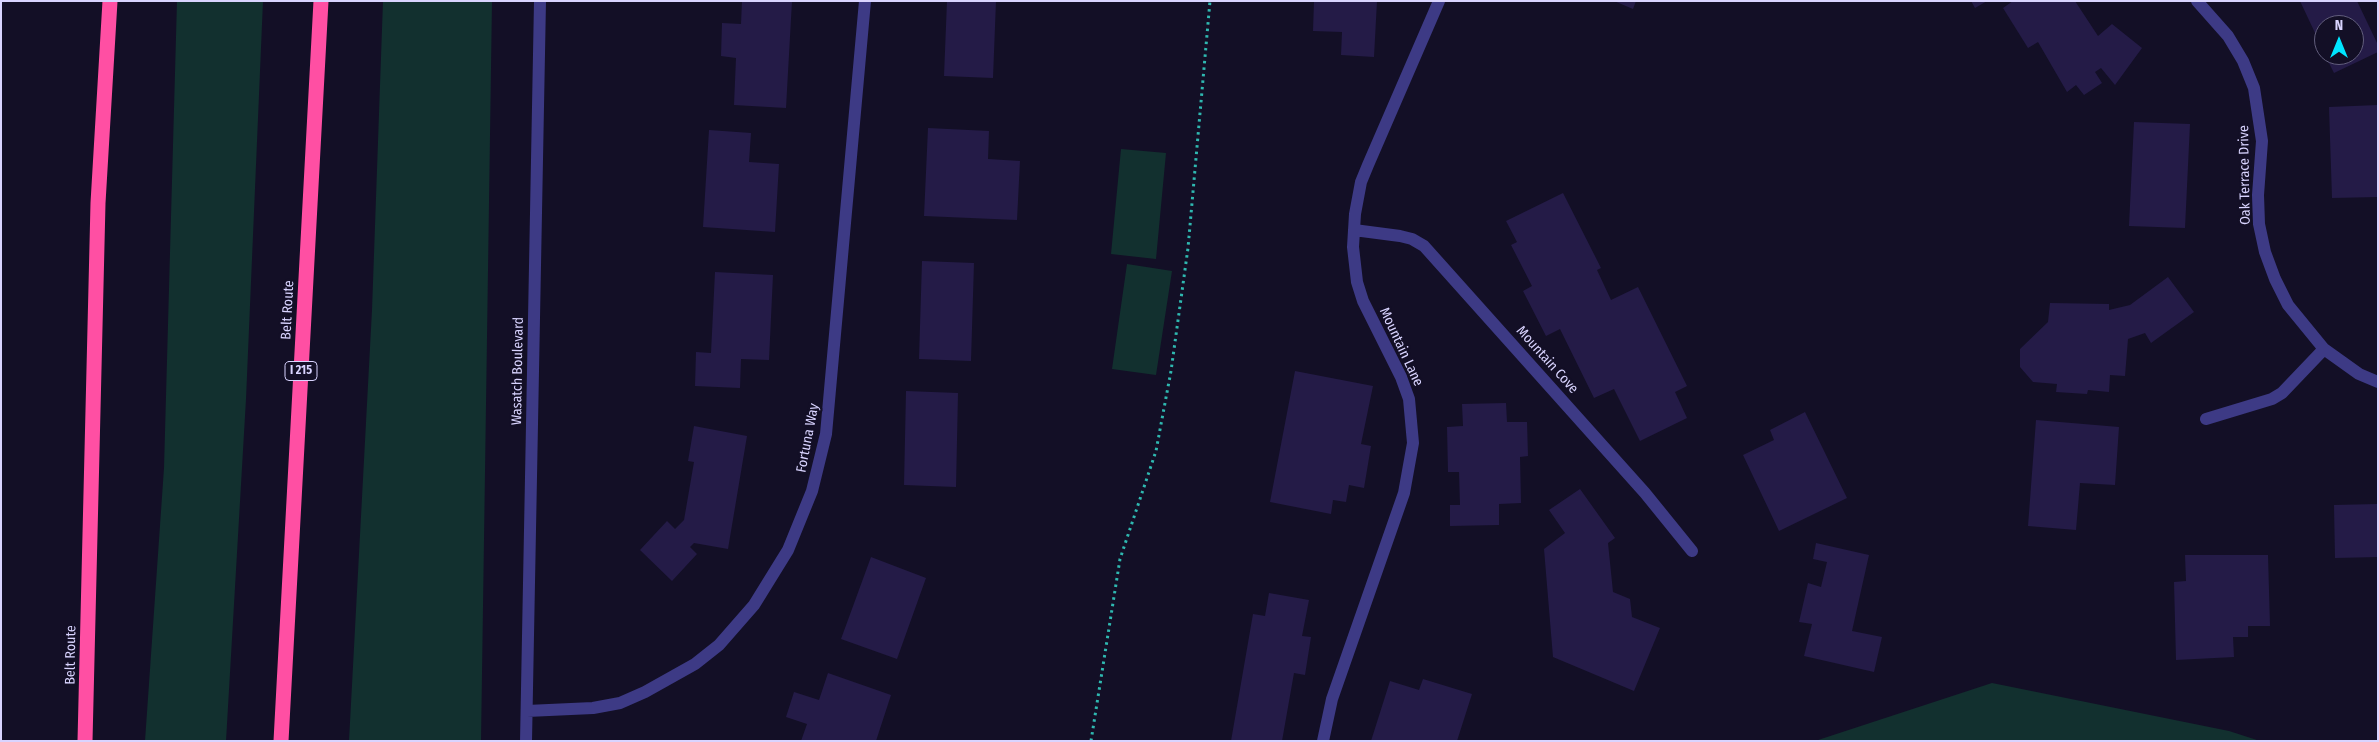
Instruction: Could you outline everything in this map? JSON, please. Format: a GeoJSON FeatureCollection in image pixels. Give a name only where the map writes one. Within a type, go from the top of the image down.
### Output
{"type":"FeatureCollection","features":[{"type":"Feature","properties":{"kind":"highway","name":"Belt Route"},"geometry":{"type":"LineString","coordinates":[[85,741],[98,203],[110,1]]}},
{"type":"Feature","properties":{"kind":"highway","name":"Belt Route"},"geometry":{"type":"LineString","coordinates":[[281,741],[321,1]]}},
{"type":"Feature","properties":{"kind":"street","name":"Wasatch Boulevard"},"geometry":{"type":"LineString","coordinates":[[526,741],[540,1]]}},
{"type":"Feature","properties":{"kind":"street","name":"Fortuna Way"},"geometry":{"type":"LineString","coordinates":[[527,711],[593,708],[620,703],[645,692],[695,664],[719,645],[754,605],[788,550],[812,490],[826,434],[865,1]]}},
{"type":"Feature","properties":{"kind":"street","name":"Mountain Lane"},"geometry":{"type":"LineString","coordinates":[[1323,741],[1332,699],[1404,493],[1413,443],[1409,399],[1363,301],[1357,282],[1354,230],[1361,182],[1439,1]]}},
{"type":"Feature","properties":{"kind":"street","name":"Oak Terrace Drive"},"geometry":{"type":"LineString","coordinates":[[2197,1],[2228,36],[2254,88],[2262,141],[2258,195],[2260,224],[2265,252],[2288,305],[2324,349],[2359,374],[2378,382]]}},
{"type":"Feature","properties":{"kind":"street","name":"Mountain Cove"},"geometry":{"type":"LineString","coordinates":[[1354,230],[1400,236],[1412,239],[1424,246],[1645,493],[1692,551]]}},
{"type":"Feature","properties":{"kind":"street"},"geometry":{"type":"LineString","coordinates":[[2206,419],[2259,404],[2277,396],[2324,349]]}},
{"type":"Feature","properties":{"kind":"path"},"geometry":{"type":"LineString","coordinates":[[1091,741],[1120,560],[1156,451],[1172,372],[1188,248],[1210,1]]}},
{"type":"Feature","properties":{"kind":"green space"},"geometry":{"type":"Polygon","coordinates":[[[177,1],[263,1],[246,399],[226,741],[145,741],[164,468],[177,1]]]}},
{"type":"Feature","properties":{"kind":"green space"},"geometry":{"type":"Polygon","coordinates":[[[383,1],[492,1],[481,741],[349,741],[372,310],[383,1]]]}},
{"type":"Feature","properties":{"kind":"green space"},"geometry":{"type":"Polygon","coordinates":[[[1121,149],[1166,153],[1156,259],[1111,254],[1121,149]]]}},
{"type":"Feature","properties":{"kind":"green space"},"geometry":{"type":"Polygon","coordinates":[[[1127,264],[1172,271],[1156,375],[1112,369],[1127,264]]]}},
{"type":"Feature","properties":{"kind":"green space"},"geometry":{"type":"Polygon","coordinates":[[[1992,683],[2229,731],[2260,741],[1815,741],[1992,683]]]}},
{"type":"Feature","properties":{"kind":"building"},"geometry":{"type":"Polygon","coordinates":[[[742,1],[792,1],[786,108],[734,105],[736,58],[721,56],[722,23],[741,24],[742,1]]]}},
{"type":"Feature","properties":{"kind":"building"},"geometry":{"type":"Polygon","coordinates":[[[947,1],[996,1],[993,78],[944,76],[947,1]]]}},
{"type":"Feature","properties":{"kind":"building"},"geometry":{"type":"Polygon","coordinates":[[[1314,1],[1377,1],[1374,57],[1341,55],[1342,32],[1313,31],[1314,1]]]}},
{"type":"Feature","properties":{"kind":"building"},"geometry":{"type":"Polygon","coordinates":[[[1614,1],[1636,1],[1633,9],[1614,1]]]}},
{"type":"Feature","properties":{"kind":"building"},"geometry":{"type":"Polygon","coordinates":[[[1971,1],[1987,1],[1975,8],[1971,1]]]}},
{"type":"Feature","properties":{"kind":"building"},"geometry":{"type":"Polygon","coordinates":[[[2013,1],[2075,1],[2098,36],[2112,24],[2142,48],[2115,85],[2101,68],[2095,72],[2102,83],[2084,95],[2076,85],[2067,92],[2038,42],[2028,48],[2003,8],[2013,1]]]}},
{"type":"Feature","properties":{"kind":"building"},"geometry":{"type":"Polygon","coordinates":[[[2300,1],[2357,1],[2364,15],[2314,15],[2314,31],[2300,1]]]}},
{"type":"Feature","properties":{"kind":"building"},"geometry":{"type":"Polygon","coordinates":[[[2364,16],[2378,45],[2378,52],[2364,59],[2364,16]]]}},
{"type":"Feature","properties":{"kind":"building"},"geometry":{"type":"Polygon","coordinates":[[[2330,65],[2351,65],[2334,73],[2330,65]]]}},
{"type":"Feature","properties":{"kind":"building"},"geometry":{"type":"Polygon","coordinates":[[[2378,105],[2378,197],[2332,198],[2329,107],[2378,105]]]}},
{"type":"Feature","properties":{"kind":"building"},"geometry":{"type":"Polygon","coordinates":[[[2134,122],[2190,124],[2185,228],[2129,226],[2134,122]]]}},
{"type":"Feature","properties":{"kind":"building"},"geometry":{"type":"Polygon","coordinates":[[[928,128],[989,131],[988,159],[1020,161],[1017,220],[924,216],[928,128]]]}},
{"type":"Feature","properties":{"kind":"building"},"geometry":{"type":"Polygon","coordinates":[[[709,130],[751,133],[749,162],[779,164],[775,232],[703,227],[709,130]]]}},
{"type":"Feature","properties":{"kind":"building"},"geometry":{"type":"Polygon","coordinates":[[[1563,193],[1601,268],[1597,270],[1611,300],[1638,287],[1687,386],[1675,392],[1687,418],[1640,441],[1614,389],[1594,398],[1560,329],[1546,336],[1523,291],[1532,286],[1511,245],[1517,242],[1506,221],[1563,193]]]}},
{"type":"Feature","properties":{"kind":"building"},"geometry":{"type":"Polygon","coordinates":[[[922,261],[974,263],[971,361],[919,359],[922,261]]]}},
{"type":"Feature","properties":{"kind":"building"},"geometry":{"type":"Polygon","coordinates":[[[715,272],[773,275],[769,360],[741,359],[740,388],[695,386],[696,352],[711,353],[715,272]]]}},
{"type":"Feature","properties":{"kind":"building"},"geometry":{"type":"Polygon","coordinates":[[[2168,277],[2194,312],[2151,343],[2145,333],[2128,339],[2125,376],[2110,375],[2109,392],[2088,390],[2087,394],[2056,392],[2057,384],[2033,382],[2020,367],[2020,349],[2048,322],[2050,303],[2109,304],[2109,310],[2130,305],[2168,277]]]}},
{"type":"Feature","properties":{"kind":"building"},"geometry":{"type":"Polygon","coordinates":[[[1295,371],[1373,386],[1361,444],[1371,446],[1364,488],[1349,485],[1346,502],[1333,500],[1331,514],[1270,502],[1295,371]]]}},
{"type":"Feature","properties":{"kind":"building"},"geometry":{"type":"Polygon","coordinates":[[[906,391],[958,393],[956,487],[904,485],[906,391]]]}},
{"type":"Feature","properties":{"kind":"building"},"geometry":{"type":"Polygon","coordinates":[[[1506,403],[1507,422],[1527,422],[1528,456],[1520,457],[1521,503],[1499,504],[1499,525],[1450,526],[1450,505],[1460,505],[1459,472],[1448,472],[1447,427],[1463,426],[1462,404],[1506,403]]]}},
{"type":"Feature","properties":{"kind":"building"},"geometry":{"type":"Polygon","coordinates":[[[1805,412],[1847,498],[1779,531],[1743,455],[1774,440],[1770,430],[1805,412]]]}},
{"type":"Feature","properties":{"kind":"building"},"geometry":{"type":"Polygon","coordinates":[[[2036,420],[2119,427],[2115,485],[2080,483],[2076,530],[2028,526],[2036,420]]]}},
{"type":"Feature","properties":{"kind":"building"},"geometry":{"type":"Polygon","coordinates":[[[694,426],[747,436],[728,549],[694,543],[690,547],[697,554],[672,581],[640,550],[667,521],[675,529],[684,520],[694,462],[688,461],[694,426]]]}},
{"type":"Feature","properties":{"kind":"building"},"geometry":{"type":"Polygon","coordinates":[[[1580,489],[1615,538],[1608,543],[1613,592],[1630,599],[1632,617],[1660,628],[1634,691],[1553,657],[1544,549],[1565,533],[1549,510],[1580,489]]]}},
{"type":"Feature","properties":{"kind":"building"},"geometry":{"type":"Polygon","coordinates":[[[2378,504],[2378,557],[2335,558],[2334,505],[2378,504]]]}},
{"type":"Feature","properties":{"kind":"building"},"geometry":{"type":"Polygon","coordinates":[[[1816,543],[1869,555],[1852,631],[1882,637],[1874,672],[1804,656],[1812,624],[1799,622],[1808,583],[1821,587],[1827,562],[1813,559],[1816,543]]]}},
{"type":"Feature","properties":{"kind":"building"},"geometry":{"type":"Polygon","coordinates":[[[2185,555],[2268,555],[2270,626],[2248,626],[2248,637],[2233,637],[2234,657],[2176,660],[2174,582],[2186,581],[2185,555]]]}},
{"type":"Feature","properties":{"kind":"building"},"geometry":{"type":"Polygon","coordinates":[[[871,557],[926,578],[897,659],[841,639],[871,557]]]}},
{"type":"Feature","properties":{"kind":"building"},"geometry":{"type":"Polygon","coordinates":[[[1269,593],[1309,600],[1302,636],[1311,637],[1305,675],[1294,673],[1282,741],[1231,741],[1253,614],[1265,616],[1269,593]]]}},
{"type":"Feature","properties":{"kind":"building"},"geometry":{"type":"Polygon","coordinates":[[[828,673],[891,695],[876,741],[801,741],[807,724],[786,717],[794,692],[819,700],[828,673]]]}},
{"type":"Feature","properties":{"kind":"building"},"geometry":{"type":"Polygon","coordinates":[[[1423,679],[1472,694],[1457,741],[1371,741],[1390,681],[1419,690],[1423,679]]]}}]}
